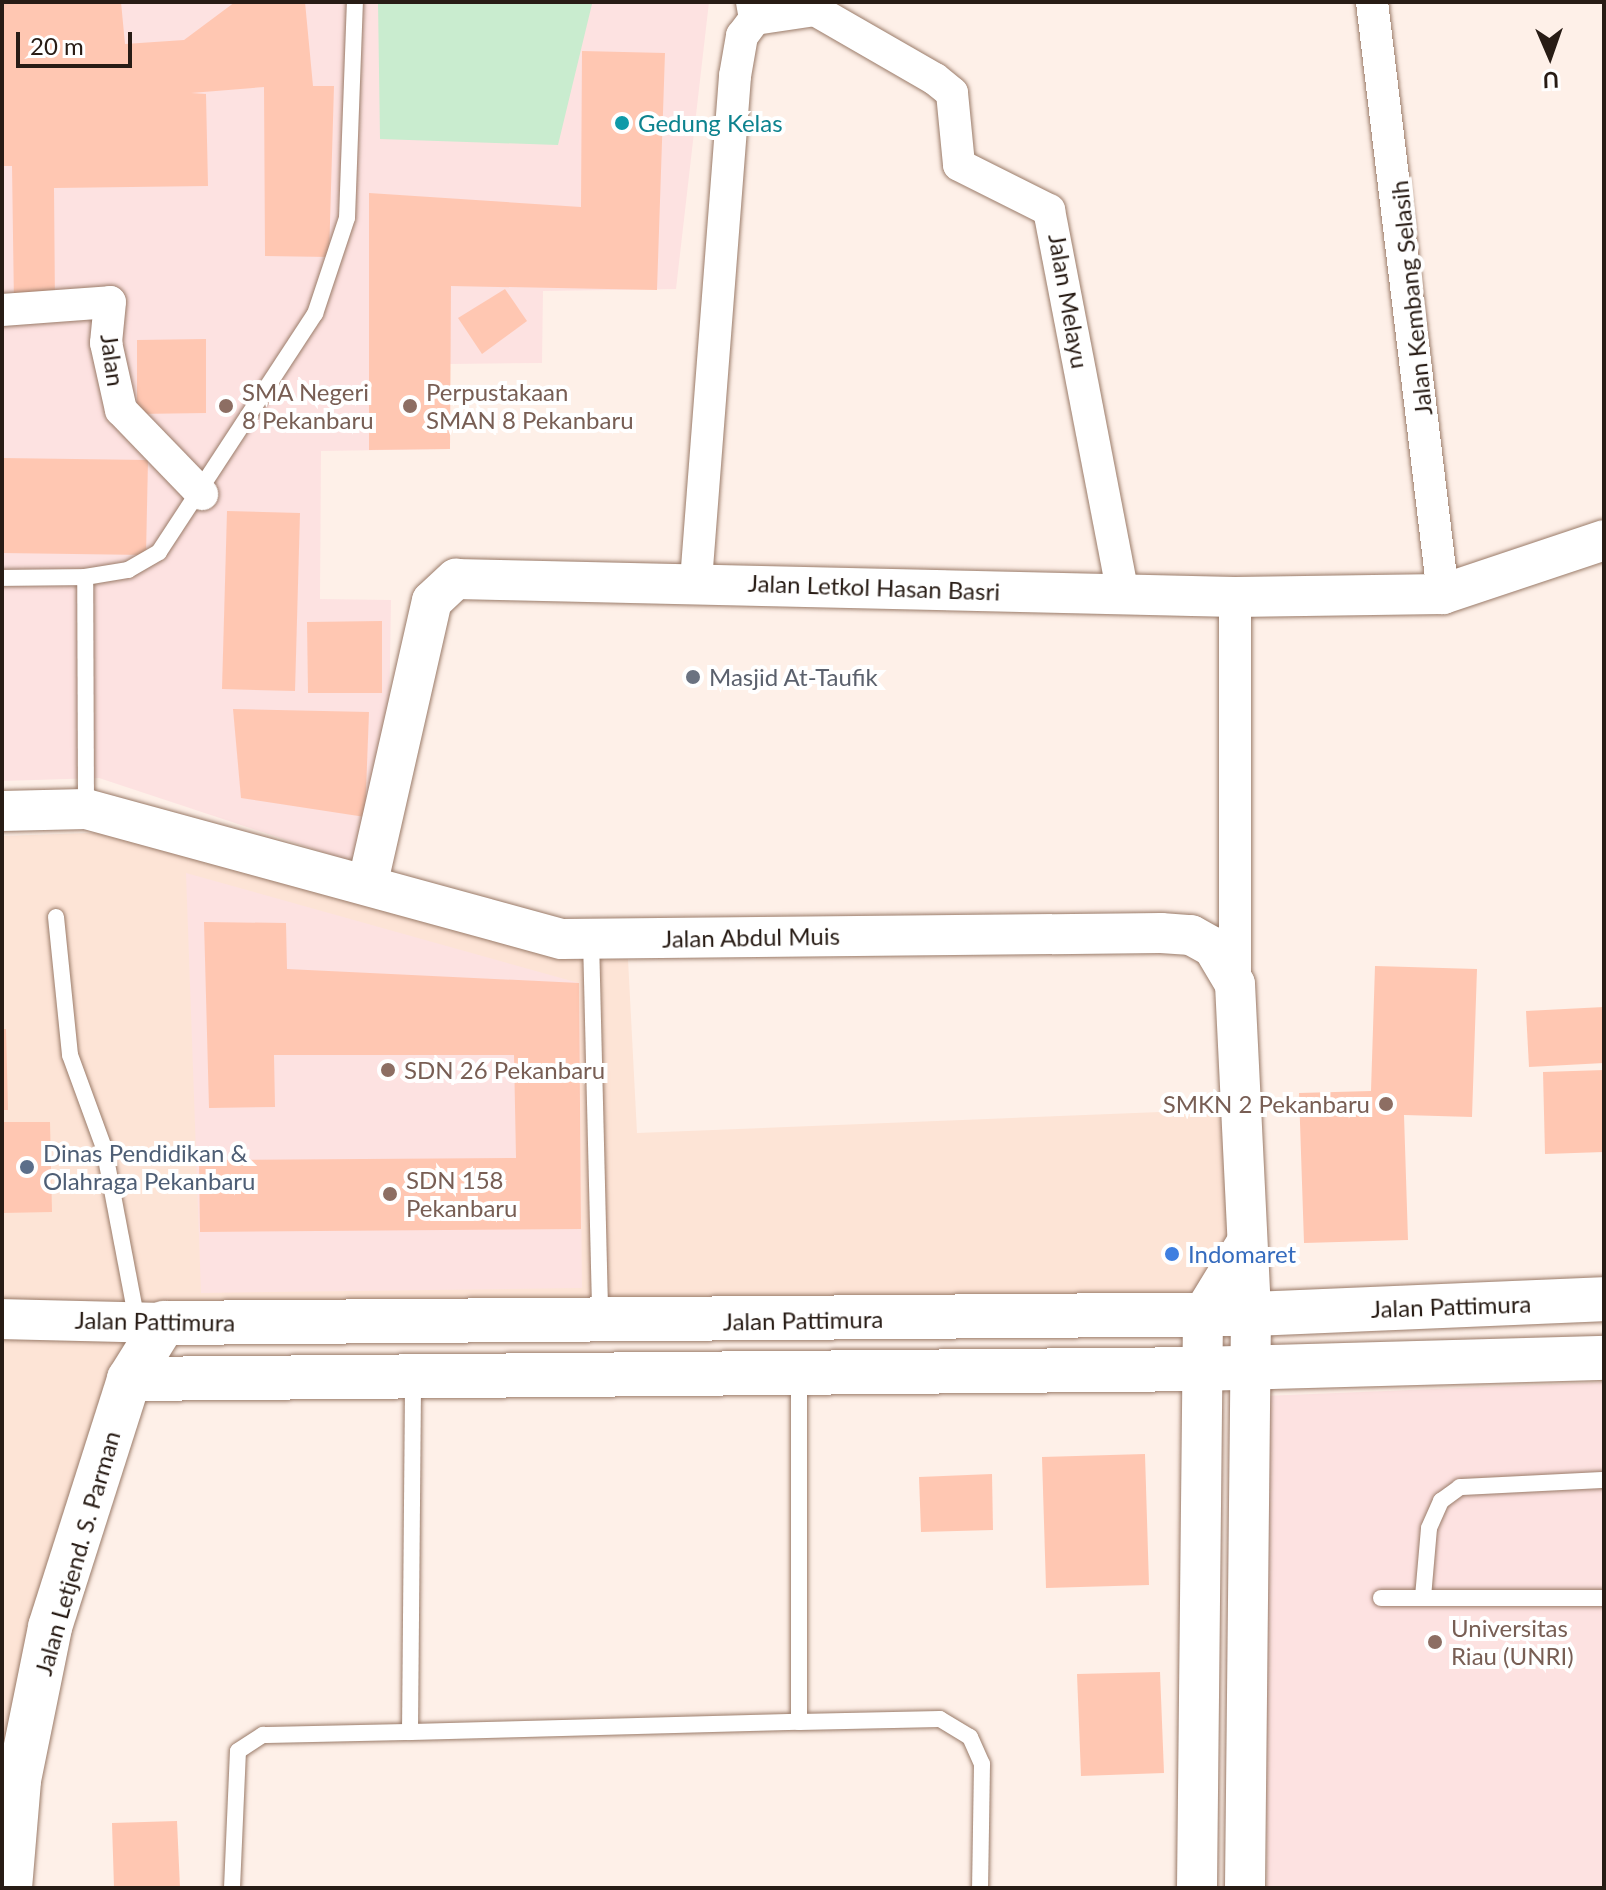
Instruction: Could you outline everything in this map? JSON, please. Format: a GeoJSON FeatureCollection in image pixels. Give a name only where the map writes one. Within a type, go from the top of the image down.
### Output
{"type":"FeatureCollection","features":[{"type":"Feature","properties":{"kind":"main road","name":"Jalan Pattimura"},"geometry":{"type":"LineString","coordinates":[[151,1322],[798,1321],[1251,1314],[1604,1299]]}},
{"type":"Feature","properties":{"kind":"main road"},"geometry":{"type":"LineString","coordinates":[[798,1321],[799,1372]]}},
{"type":"Feature","properties":{"kind":"main road","name":"Jalan Letjend. S. Parman"},"geometry":{"type":"LineString","coordinates":[[10,1888],[19,1780],[50,1627],[129,1379],[151,1322]]}},
{"type":"Feature","properties":{"kind":"main road"},"geometry":{"type":"LineString","coordinates":[[129,1379],[413,1379],[1203,1369],[1604,1358]]}},
{"type":"Feature","properties":{"kind":"street","name":"Jalan Kembang Selasih"},"geometry":{"type":"LineString","coordinates":[[1372,2],[1402,209],[1443,594]]}},
{"type":"Feature","properties":{"kind":"street","name":"Jalan Melayu"},"geometry":{"type":"LineString","coordinates":[[754,11],[815,10],[935,79],[952,93],[959,165],[1049,210],[1123,595]]}},
{"type":"Feature","properties":{"kind":"street"},"geometry":{"type":"LineString","coordinates":[[696,581],[735,76],[742,36],[754,11]]}},
{"type":"Feature","properties":{"kind":"street","name":"Jalan"},"geometry":{"type":"LineString","coordinates":[[2,310],[110,302],[106,343],[121,410],[202,494]]}},
{"type":"Feature","properties":{"kind":"street","name":"Jalan Letkol Hasan Basri"},"geometry":{"type":"LineString","coordinates":[[368,882],[432,601],[456,579],[696,581],[1235,597],[1443,594],[1604,540]]}},
{"type":"Feature","properties":{"kind":"street"},"geometry":{"type":"LineString","coordinates":[[1235,597],[1235,984]]}},
{"type":"Feature","properties":{"kind":"street","name":"Jalan Abdul Muis"},"geometry":{"type":"LineString","coordinates":[[2,811],[86,809],[368,882],[562,939],[1176,934],[1213,947],[1235,984],[1251,1314],[1245,1888]]}},
{"type":"Feature","properties":{"kind":"street"},"geometry":{"type":"LineString","coordinates":[[1197,1888],[1203,1314],[1247,1242]]}},
{"type":"Feature","properties":{"kind":"street","name":"Jalan Pattimura"},"geometry":{"type":"LineString","coordinates":[[2,1319],[151,1322]]}},
{"type":"Feature","properties":{"kind":"lane"},"geometry":{"type":"LineString","coordinates":[[2,578],[85,577],[128,570],[159,552],[202,494],[315,314],[335,266],[347,218],[355,2]]}},
{"type":"Feature","properties":{"kind":"lane"},"geometry":{"type":"LineString","coordinates":[[85,577],[86,809]]}},
{"type":"Feature","properties":{"kind":"lane"},"geometry":{"type":"LineString","coordinates":[[56,917],[70,1055],[104,1148],[151,1322]]}},
{"type":"Feature","properties":{"kind":"lane"},"geometry":{"type":"LineString","coordinates":[[591,938],[600,1322]]}},
{"type":"Feature","properties":{"kind":"lane"},"geometry":{"type":"LineString","coordinates":[[799,1372],[799,1722]]}},
{"type":"Feature","properties":{"kind":"lane"},"geometry":{"type":"LineString","coordinates":[[410,1732],[413,1379]]}},
{"type":"Feature","properties":{"kind":"lane"},"geometry":{"type":"LineString","coordinates":[[1423,1597],[1429,1528],[1441,1501],[1460,1487],[1604,1480]]}},
{"type":"Feature","properties":{"kind":"lane"},"geometry":{"type":"LineString","coordinates":[[1381,1598],[1604,1598]]}},
{"type":"Feature","properties":{"kind":"lane"},"geometry":{"type":"LineString","coordinates":[[232,1888],[238,1751],[263,1735],[940,1719],[970,1737],[982,1764],[980,1888]]}},
{"type":"Feature","properties":{"kind":"shaded area","name":"SMA Negeri 8 Pekanbaru"},"geometry":{"type":"Polygon","coordinates":[[[2,2],[709,2],[676,289],[543,291],[542,363],[450,364],[450,449],[321,451],[320,599],[391,600],[389,722],[362,865],[99,778],[2,781],[2,2]]]}},
{"type":"Feature","properties":{"kind":"shaded area"},"geometry":{"type":"Polygon","coordinates":[[[117,832],[568,959],[628,959],[637,1133],[1235,1109],[1239,1297],[759,1307],[151,1302],[114,1371],[2,1794],[2,836],[117,832]]]}},
{"type":"Feature","properties":{"kind":"shaded area","name":"SDN 26 Pekanbaru"},"geometry":{"type":"Polygon","coordinates":[[[186,873],[579,983],[582,1288],[201,1293],[186,873]]]}},
{"type":"Feature","properties":{"kind":"shaded area","name":"Universitas Riau (UNRI)"},"geometry":{"type":"Polygon","coordinates":[[[1604,1382],[1604,1888],[1267,1888],[1265,1396],[1604,1382]]]}},
{"type":"Feature","properties":{"kind":"green space"},"geometry":{"type":"Polygon","coordinates":[[[378,2],[600,2],[592,4],[558,145],[380,139],[378,2]]]}},
{"type":"Feature","properties":{"kind":"building"},"geometry":{"type":"Polygon","coordinates":[[[2,2],[121,2],[125,44],[184,40],[235,2],[305,2],[313,86],[334,86],[329,257],[265,256],[264,87],[191,93],[206,94],[208,186],[54,188],[55,304],[14,305],[12,166],[2,166],[2,2]]]}},
{"type":"Feature","properties":{"kind":"building","name":"Gedung Kelas"},"geometry":{"type":"Polygon","coordinates":[[[582,51],[665,53],[657,290],[451,286],[450,449],[369,450],[369,193],[581,207],[582,51]]]}},
{"type":"Feature","properties":{"kind":"building"},"geometry":{"type":"Polygon","coordinates":[[[505,289],[527,321],[482,354],[458,318],[505,289]]]}},
{"type":"Feature","properties":{"kind":"building"},"geometry":{"type":"Polygon","coordinates":[[[206,339],[206,413],[137,414],[137,340],[206,339]]]}},
{"type":"Feature","properties":{"kind":"building"},"geometry":{"type":"Polygon","coordinates":[[[2,458],[148,460],[146,555],[2,553],[2,458]]]}},
{"type":"Feature","properties":{"kind":"building"},"geometry":{"type":"Polygon","coordinates":[[[227,511],[300,513],[295,691],[222,689],[227,511]]]}},
{"type":"Feature","properties":{"kind":"building"},"geometry":{"type":"Polygon","coordinates":[[[382,621],[382,693],[308,693],[307,622],[382,621]]]}},
{"type":"Feature","properties":{"kind":"building"},"geometry":{"type":"Polygon","coordinates":[[[233,709],[369,712],[365,817],[241,798],[233,709]]]}},
{"type":"Feature","properties":{"kind":"building"},"geometry":{"type":"Polygon","coordinates":[[[204,922],[286,923],[287,969],[579,983],[581,1229],[200,1232],[199,1160],[516,1158],[514,1055],[274,1055],[275,1107],[209,1108],[204,922]]]}},
{"type":"Feature","properties":{"kind":"building","name":"SMKN 2 Pekanbaru"},"geometry":{"type":"Polygon","coordinates":[[[1375,966],[1477,969],[1472,1117],[1404,1115],[1408,1240],[1304,1243],[1299,1093],[1371,1091],[1375,966]]]}},
{"type":"Feature","properties":{"kind":"building"},"geometry":{"type":"Polygon","coordinates":[[[1604,1007],[1604,1063],[1529,1067],[1526,1011],[1604,1007]]]}},
{"type":"Feature","properties":{"kind":"building"},"geometry":{"type":"Polygon","coordinates":[[[2,1029],[6,1029],[8,1110],[2,1110],[2,1029]]]}},
{"type":"Feature","properties":{"kind":"building"},"geometry":{"type":"Polygon","coordinates":[[[1604,1070],[1604,1152],[1545,1154],[1543,1072],[1604,1070]]]}},
{"type":"Feature","properties":{"kind":"building","name":"Dinas Pendidikan & Olahraga Pekanbaru"},"geometry":{"type":"Polygon","coordinates":[[[2,1122],[50,1122],[52,1212],[2,1213],[2,1122]]]}},
{"type":"Feature","properties":{"kind":"building"},"geometry":{"type":"Polygon","coordinates":[[[1145,1454],[1149,1585],[1046,1588],[1042,1457],[1145,1454]]]}},
{"type":"Feature","properties":{"kind":"building"},"geometry":{"type":"Polygon","coordinates":[[[992,1474],[993,1530],[921,1532],[919,1477],[992,1474]]]}},
{"type":"Feature","properties":{"kind":"building"},"geometry":{"type":"Polygon","coordinates":[[[1160,1672],[1164,1773],[1081,1776],[1077,1674],[1160,1672]]]}},
{"type":"Feature","properties":{"kind":"building"},"geometry":{"type":"Polygon","coordinates":[[[177,1821],[180,1888],[114,1888],[112,1823],[177,1821]]]}},
{"type":"Feature","properties":{"kind":"place","name":"Gedung Kelas"},"geometry":{"type":"Point","coordinates":[622,123]}},
{"type":"Feature","properties":{"kind":"place","name":"SMA Negeri 8 Pekanbaru"},"geometry":{"type":"Point","coordinates":[226,406]}},
{"type":"Feature","properties":{"kind":"place","name":"Perpustakaan SMAN 8 Pekanbaru"},"geometry":{"type":"Point","coordinates":[410,406]}},
{"type":"Feature","properties":{"kind":"place","name":"Masjid At-Taufik"},"geometry":{"type":"Point","coordinates":[693,677]}},
{"type":"Feature","properties":{"kind":"place","name":"SDN 26 Pekanbaru"},"geometry":{"type":"Point","coordinates":[388,1070]}},
{"type":"Feature","properties":{"kind":"place","name":"SMKN 2 Pekanbaru"},"geometry":{"type":"Point","coordinates":[1386,1104]}},
{"type":"Feature","properties":{"kind":"place","name":"Dinas Pendidikan & Olahraga Pekanbaru"},"geometry":{"type":"Point","coordinates":[27,1167]}},
{"type":"Feature","properties":{"kind":"place","name":"SDN 158 Pekanbaru"},"geometry":{"type":"Point","coordinates":[390,1194]}},
{"type":"Feature","properties":{"kind":"place","name":"Indomaret"},"geometry":{"type":"Point","coordinates":[1172,1254]}},
{"type":"Feature","properties":{"kind":"place","name":"Universitas Riau (UNRI)"},"geometry":{"type":"Point","coordinates":[1435,1642]}}]}
